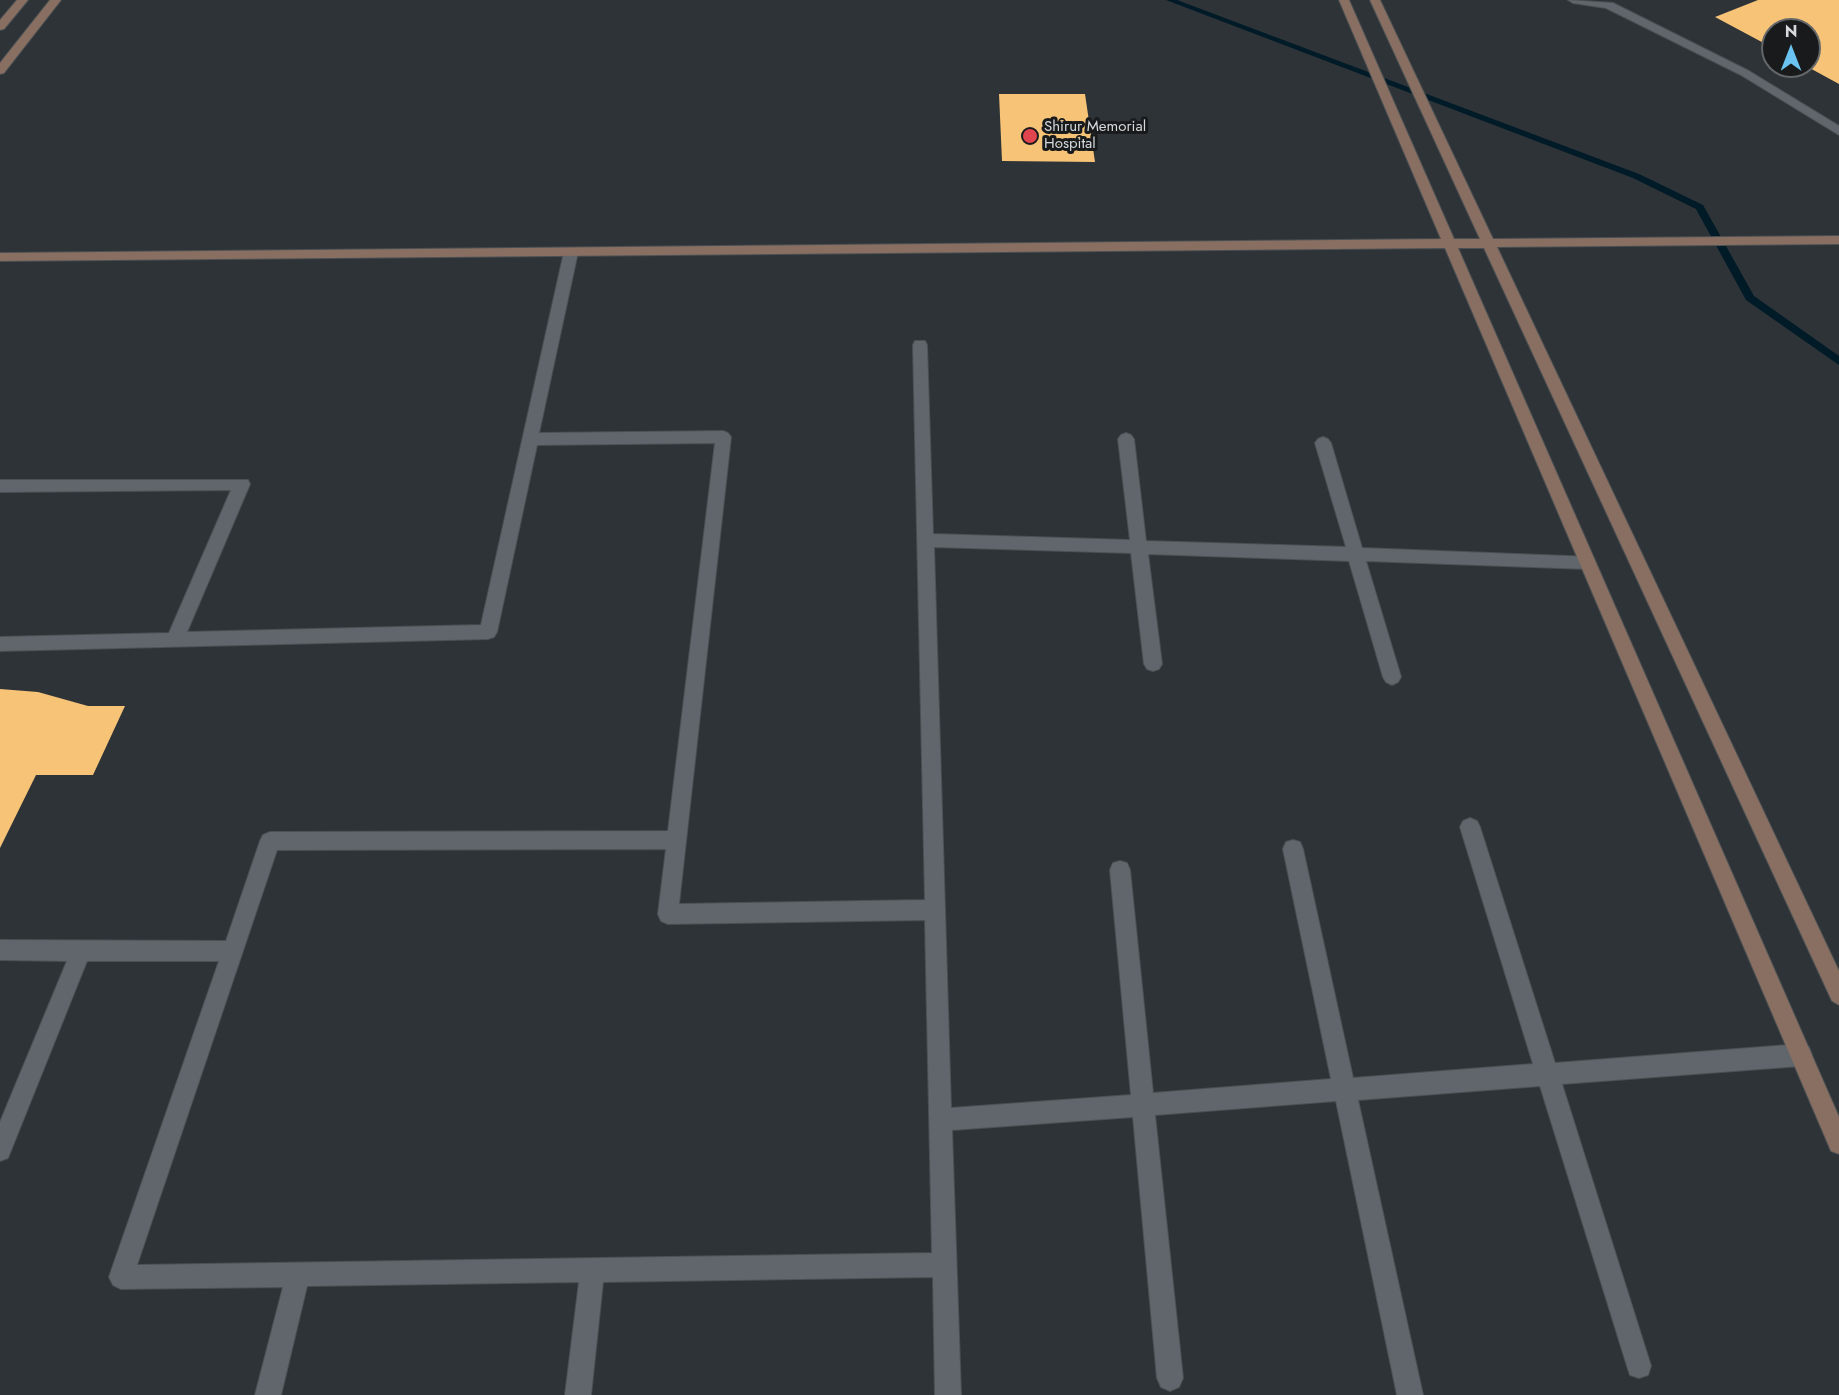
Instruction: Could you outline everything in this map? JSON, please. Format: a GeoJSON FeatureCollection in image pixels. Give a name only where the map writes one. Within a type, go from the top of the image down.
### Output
{"type":"FeatureCollection","features":[{"type":"Feature","properties":{"kind":"street"},"geometry":{"type":"LineString","coordinates":[[0,27],[23,0]]}},
{"type":"Feature","properties":{"kind":"street"},"geometry":{"type":"LineString","coordinates":[[0,71],[57,0]]}},
{"type":"Feature","properties":{"kind":"street"},"geometry":{"type":"LineString","coordinates":[[1344,0],[1839,1143]]}},
{"type":"Feature","properties":{"kind":"street"},"geometry":{"type":"LineString","coordinates":[[1375,0],[1839,994]]}},
{"type":"Feature","properties":{"kind":"street"},"geometry":{"type":"LineString","coordinates":[[0,257],[1839,240]]}},
{"type":"Feature","properties":{"kind":"lane"},"geometry":{"type":"LineString","coordinates":[[1573,0],[1609,5],[1745,73],[1839,130]]}},
{"type":"Feature","properties":{"kind":"lane"},"geometry":{"type":"LineString","coordinates":[[0,644],[488,632],[571,252]]}},
{"type":"Feature","properties":{"kind":"lane"},"geometry":{"type":"LineString","coordinates":[[920,345],[948,1395]]}},
{"type":"Feature","properties":{"kind":"lane"},"geometry":{"type":"LineString","coordinates":[[530,439],[723,437],[668,914],[936,910]]}},
{"type":"Feature","properties":{"kind":"lane"},"geometry":{"type":"LineString","coordinates":[[1126,439],[1153,664]]}},
{"type":"Feature","properties":{"kind":"lane"},"geometry":{"type":"LineString","coordinates":[[1323,443],[1392,677]]}},
{"type":"Feature","properties":{"kind":"lane"},"geometry":{"type":"LineString","coordinates":[[0,486],[242,484],[175,639]]}},
{"type":"Feature","properties":{"kind":"lane"},"geometry":{"type":"LineString","coordinates":[[925,540],[1587,562]]}},
{"type":"Feature","properties":{"kind":"lane"},"geometry":{"type":"LineString","coordinates":[[1470,827],[1639,1366]]}},
{"type":"Feature","properties":{"kind":"lane"},"geometry":{"type":"LineString","coordinates":[[677,840],[270,841],[121,1277],[945,1265]]}},
{"type":"Feature","properties":{"kind":"lane"},"geometry":{"type":"LineString","coordinates":[[1293,849],[1410,1395]]}},
{"type":"Feature","properties":{"kind":"lane"},"geometry":{"type":"LineString","coordinates":[[1120,870],[1170,1377]]}},
{"type":"Feature","properties":{"kind":"lane"},"geometry":{"type":"LineString","coordinates":[[0,950],[232,951]]}},
{"type":"Feature","properties":{"kind":"lane"},"geometry":{"type":"LineString","coordinates":[[0,1150],[81,951]]}},
{"type":"Feature","properties":{"kind":"lane"},"geometry":{"type":"LineString","coordinates":[[941,1120],[1801,1055]]}},
{"type":"Feature","properties":{"kind":"lane"},"geometry":{"type":"LineString","coordinates":[[578,1395],[593,1269]]}},
{"type":"Feature","properties":{"kind":"lane"},"geometry":{"type":"LineString","coordinates":[[268,1395],[298,1274]]}},
{"type":"Feature","properties":{"kind":"building"},"geometry":{"type":"Polygon","coordinates":[[[1758,0],[1839,0],[1839,84],[1821,74],[1821,18],[1761,18],[1761,42],[1715,17],[1758,0]]]}},
{"type":"Feature","properties":{"kind":"building"},"geometry":{"type":"Polygon","coordinates":[[[999,94],[1085,94],[1095,162],[1002,161],[999,94]]]}},
{"type":"Feature","properties":{"kind":"building"},"geometry":{"type":"Polygon","coordinates":[[[0,689],[38,692],[88,706],[125,706],[93,775],[36,775],[0,848],[0,689]]]}},
{"type":"Feature","properties":{"kind":"waterway"},"geometry":{"type":"LineString","coordinates":[[1170,0],[1636,176],[1700,207],[1750,298],[1839,361]]}},
{"type":"Feature","properties":{"kind":"place","name":"Shirur Memorial Hospital"},"geometry":{"type":"Point","coordinates":[1030,136]}}]}
